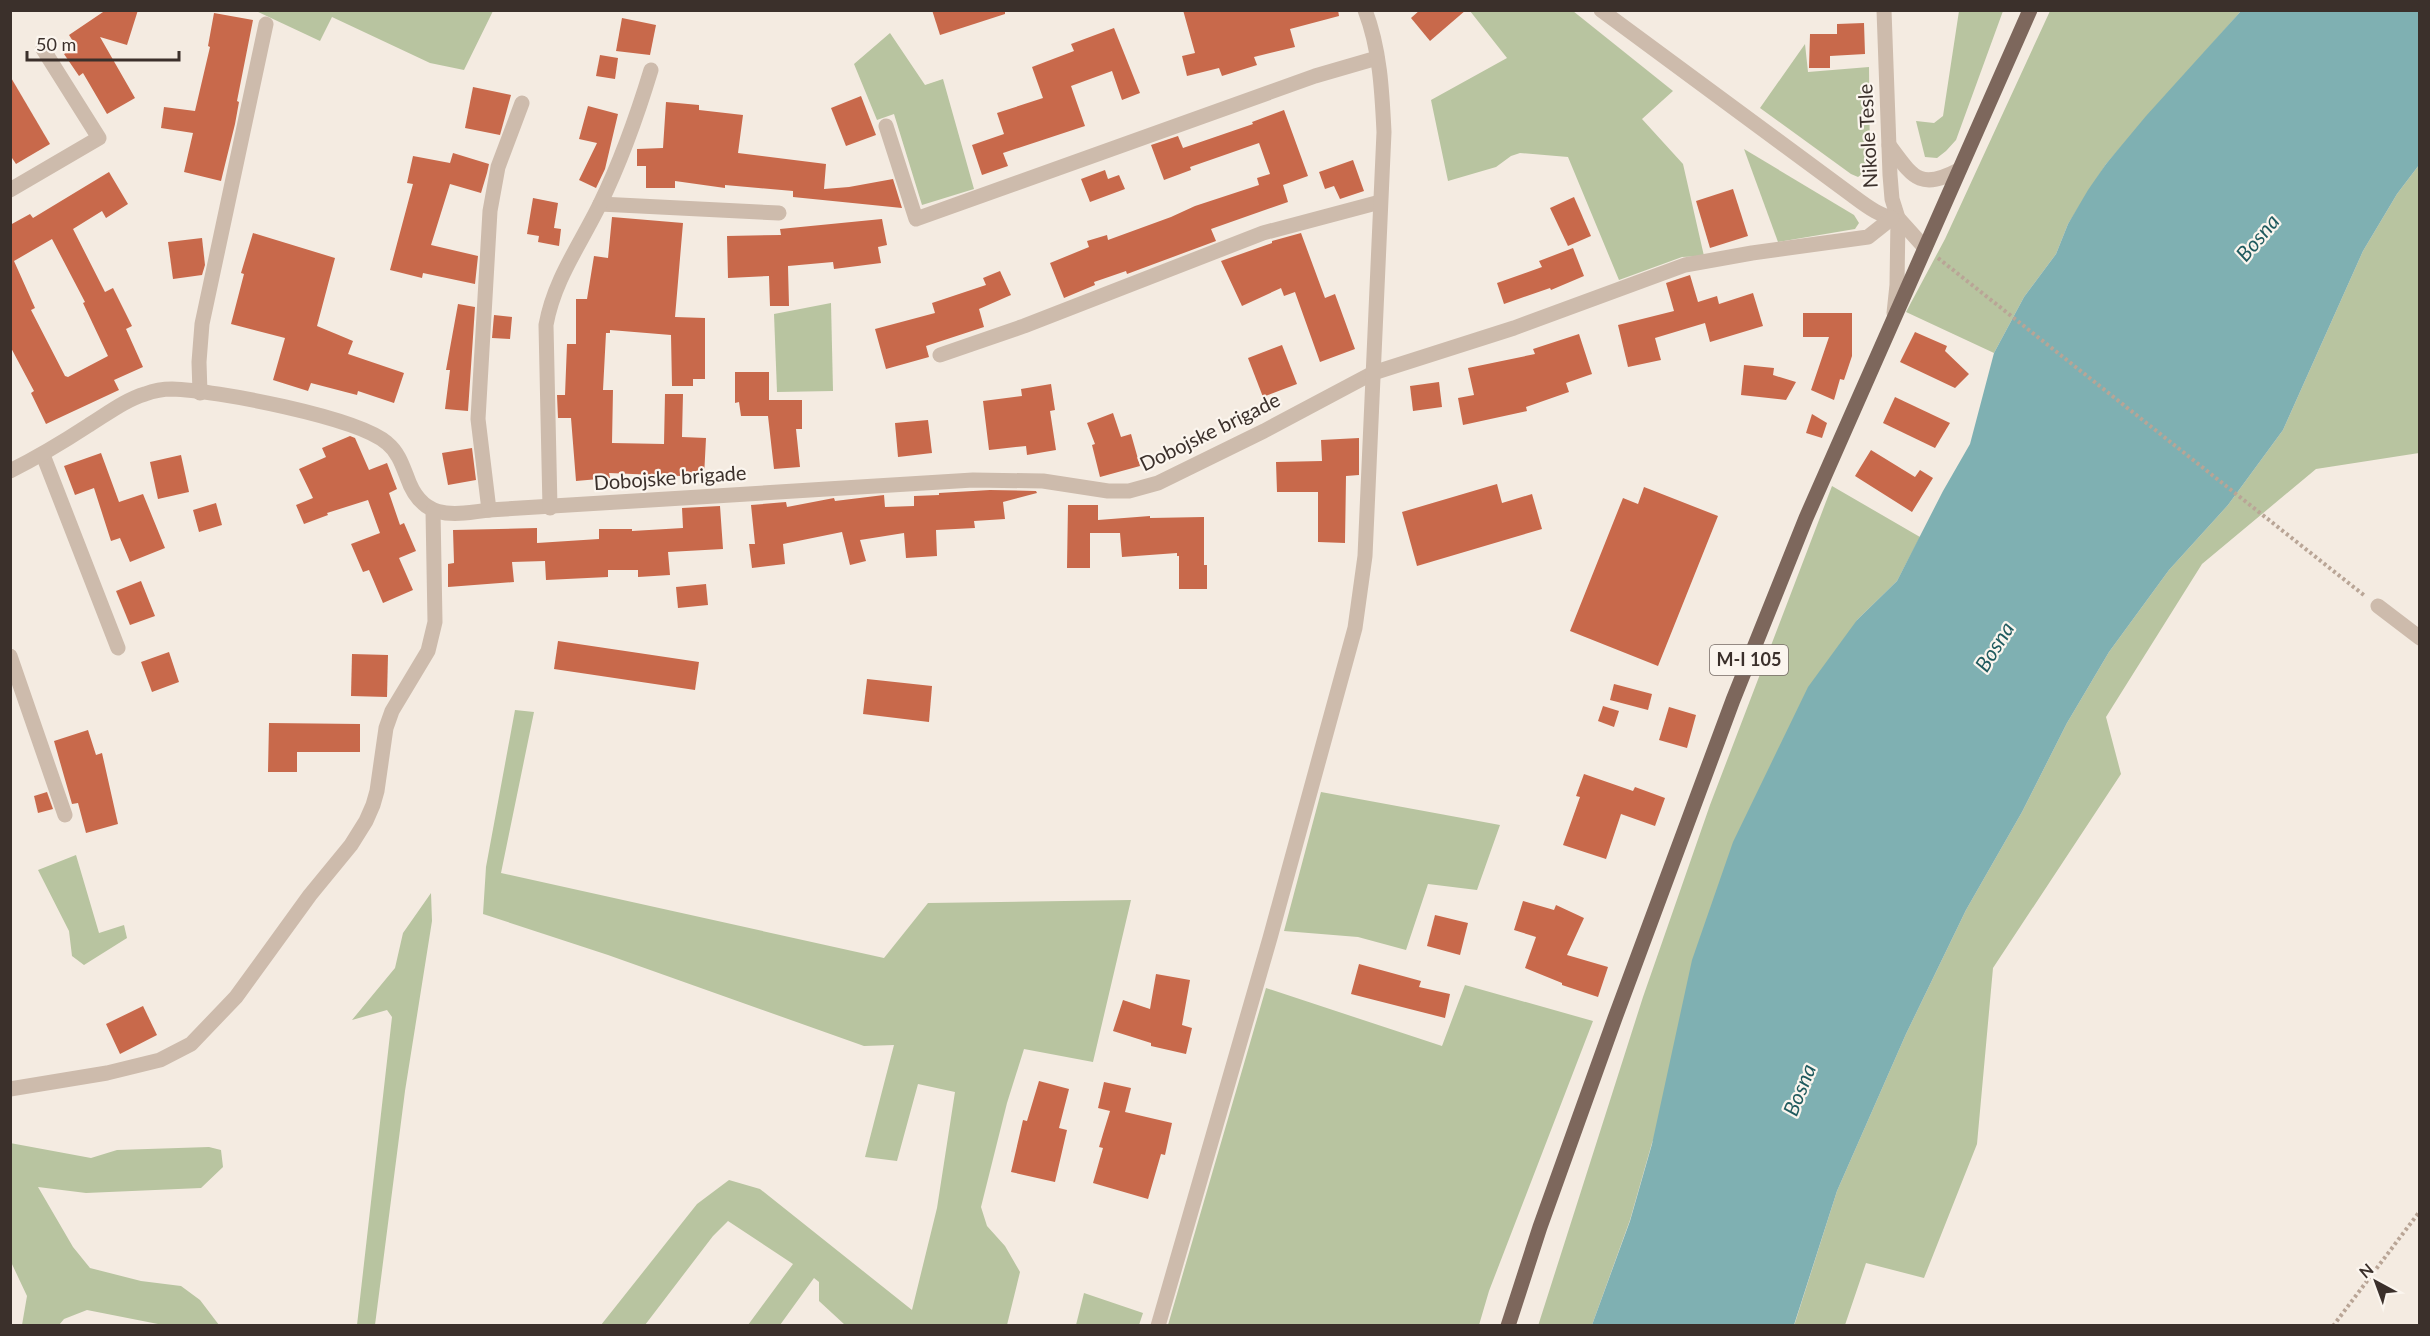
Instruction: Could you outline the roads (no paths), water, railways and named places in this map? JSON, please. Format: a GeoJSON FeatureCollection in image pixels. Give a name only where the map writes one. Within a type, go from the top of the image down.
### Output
{"type":"FeatureCollection","features":[{"type":"Feature","properties":{"kind":"main road","name":"M-I 105"},"geometry":{"type":"LineString","coordinates":[[1508,1326],[1540,1227],[1611,1029],[1733,700],[1806,518],[2030,10]]}},
{"type":"Feature","properties":{"kind":"street"},"geometry":{"type":"LineString","coordinates":[[1158,1326],[1274,926],[1355,628],[1365,556],[1384,132],[1377,58],[1372,28],[1365,10]]}},
{"type":"Feature","properties":{"kind":"street"},"geometry":{"type":"LineString","coordinates":[[1601,10],[1853,196],[1869,207],[1895,218],[1897,285],[1894,319]]}},
{"type":"Feature","properties":{"kind":"street","name":"Nikole Tesle"},"geometry":{"type":"LineString","coordinates":[[1884,10],[1889,145],[1895,218],[1925,248]]}},
{"type":"Feature","properties":{"kind":"street"},"geometry":{"type":"LineString","coordinates":[[200,393],[202,324],[266,24]]}},
{"type":"Feature","properties":{"kind":"street"},"geometry":{"type":"LineString","coordinates":[[10,190],[99,138],[43,49]]}},
{"type":"Feature","properties":{"kind":"street"},"geometry":{"type":"LineString","coordinates":[[886,126],[916,219],[1315,76],[1377,58]]}},
{"type":"Feature","properties":{"kind":"street"},"geometry":{"type":"LineString","coordinates":[[550,508],[546,325],[548,314],[560,276],[600,204],[635,121],[651,70]]}},
{"type":"Feature","properties":{"kind":"street"},"geometry":{"type":"LineString","coordinates":[[489,510],[478,419],[490,211],[498,167],[522,103]]}},
{"type":"Feature","properties":{"kind":"street"},"geometry":{"type":"LineString","coordinates":[[1889,145],[1905,167],[1923,180],[1943,179],[1959,170]]}},
{"type":"Feature","properties":{"kind":"street"},"geometry":{"type":"LineString","coordinates":[[940,355],[1024,326],[1263,233],[1380,202]]}},
{"type":"Feature","properties":{"kind":"street"},"geometry":{"type":"LineString","coordinates":[[600,204],[779,213]]}},
{"type":"Feature","properties":{"kind":"street","name":"Dobojske brigade"},"geometry":{"type":"LineString","coordinates":[[433,511],[454,515],[489,510],[973,480],[1043,481],[1108,491],[1129,491],[1158,483],[1373,373],[1514,328],[1685,265],[1752,252],[1868,237],[1895,218]]}},
{"type":"Feature","properties":{"kind":"street"},"geometry":{"type":"LineString","coordinates":[[10,471],[43,454],[137,396],[154,391],[172,389],[247,400],[349,423],[375,434],[393,449],[402,462],[421,502],[433,511],[435,622],[428,651],[392,711],[386,728],[377,791],[366,821],[351,845],[310,895],[236,997],[190,1044],[160,1060],[10,1089]]}},
{"type":"Feature","properties":{"kind":"street"},"geometry":{"type":"LineString","coordinates":[[43,454],[118,648]]}},
{"type":"Feature","properties":{"kind":"street"},"geometry":{"type":"LineString","coordinates":[[2378,606],[2420,638]]}},
{"type":"Feature","properties":{"kind":"street"},"geometry":{"type":"LineString","coordinates":[[10,656],[65,815]]}},
{"type":"Feature","properties":{"kind":"water","name":"Bosna"},"geometry":{"type":"Polygon","coordinates":[[[2241,11],[2419,11],[2419,165],[2397,194],[2363,251],[2283,430],[2228,505],[2169,570],[2109,652],[2067,723],[2022,812],[1966,910],[1906,1034],[1837,1191],[1794,1325],[1592,1325],[1630,1221],[1652,1144],[1692,960],[1733,842],[1808,687],[1857,620],[1897,581],[1970,444],[1994,353],[2024,297],[2056,254],[2068,224],[2088,190],[2106,164],[2146,116],[2241,11]]]}}]}
